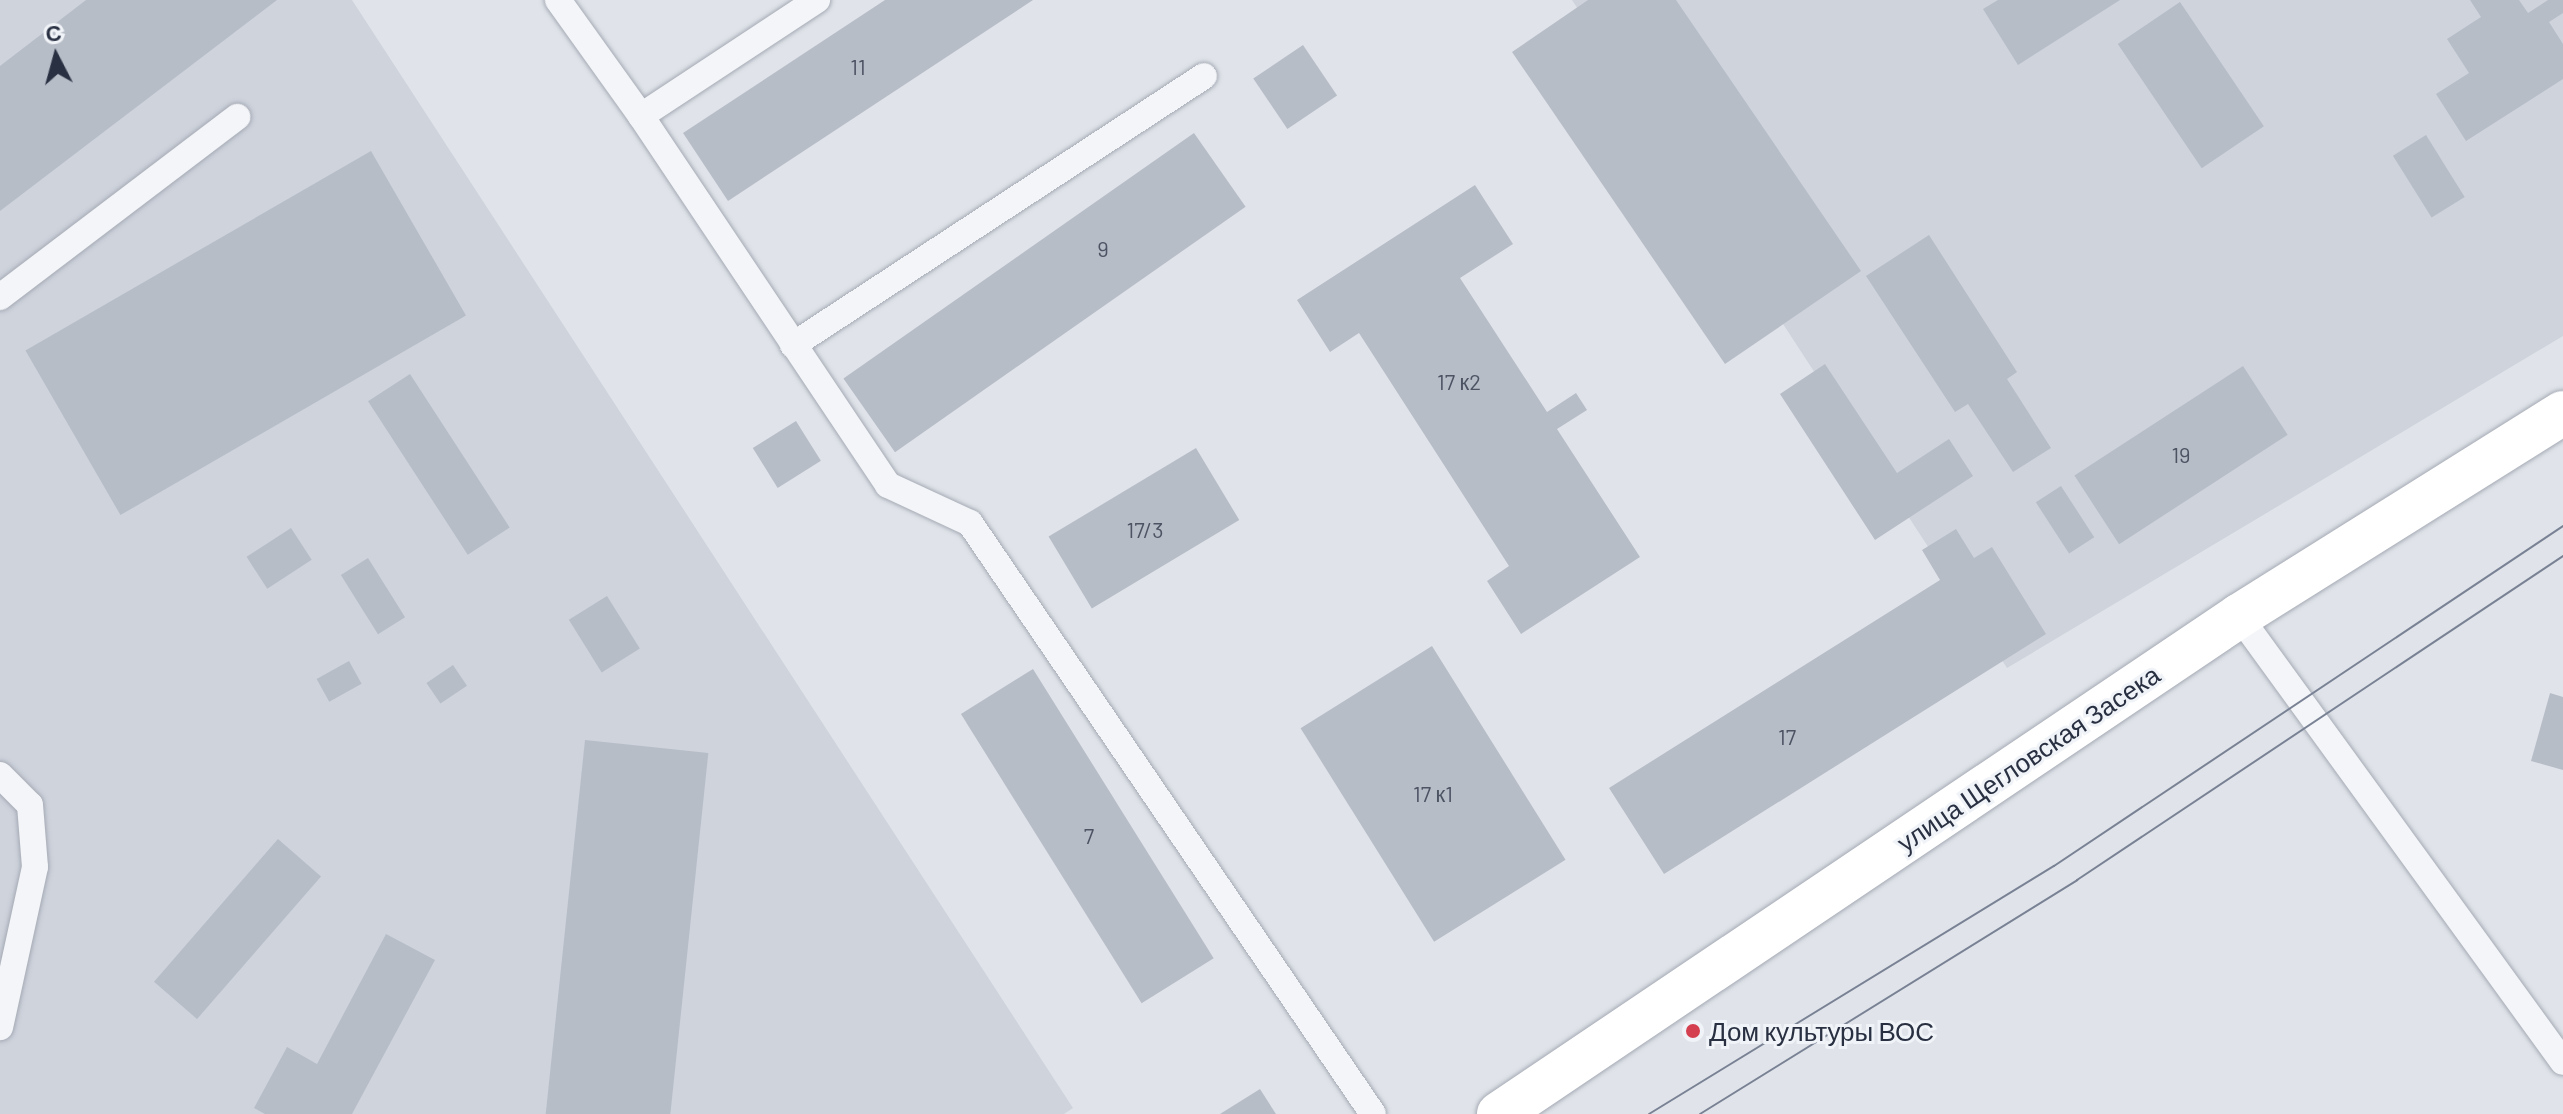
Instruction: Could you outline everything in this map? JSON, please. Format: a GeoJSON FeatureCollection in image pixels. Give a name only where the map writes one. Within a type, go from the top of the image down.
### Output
{"type":"FeatureCollection","features":[{"type":"Feature","properties":{"kind":"street","name":"улица Щегловская Засека"},"geometry":{"type":"LineString","coordinates":[[1499,1114],[2239,616],[2563,413]]}},
{"type":"Feature","properties":{"kind":"lane"},"geometry":{"type":"LineString","coordinates":[[558,0],[641,116],[888,485],[970,523],[1373,1114]]}},
{"type":"Feature","properties":{"kind":"lane"},"geometry":{"type":"LineString","coordinates":[[641,116],[817,0]]}},
{"type":"Feature","properties":{"kind":"lane"},"geometry":{"type":"LineString","coordinates":[[793,345],[1204,76]]}},
{"type":"Feature","properties":{"kind":"lane"},"geometry":{"type":"LineString","coordinates":[[0,297],[237,117]]}},
{"type":"Feature","properties":{"kind":"lane"},"geometry":{"type":"LineString","coordinates":[[2239,616],[2563,1062]]}},
{"type":"Feature","properties":{"kind":"lane"},"geometry":{"type":"LineString","coordinates":[[0,775],[30,805],[35,867],[0,1027]]}},
{"type":"Feature","properties":{"kind":"shaded area"},"geometry":{"type":"Polygon","coordinates":[[[0,0],[352,0],[1073,1108],[1064,1114],[0,1114],[0,0]]]}},
{"type":"Feature","properties":{"kind":"shaded area"},"geometry":{"type":"Polygon","coordinates":[[[1572,0],[2563,0],[2563,336],[2007,668],[1572,0]]]}},
{"type":"Feature","properties":{"kind":"building"},"geometry":{"type":"Polygon","coordinates":[[[86,0],[277,0],[0,211],[0,66],[86,0]]]}},
{"type":"Feature","properties":{"kind":"building"},"geometry":{"type":"Polygon","coordinates":[[[885,0],[1033,0],[728,201],[683,133],[885,0]]]}},
{"type":"Feature","properties":{"kind":"building"},"geometry":{"type":"Polygon","coordinates":[[[1588,0],[1676,0],[1861,271],[1725,364],[1512,52],[1588,0]]]}},
{"type":"Feature","properties":{"kind":"building"},"geometry":{"type":"Polygon","coordinates":[[[1998,0],[2120,0],[2018,65],[1983,9],[1998,0]]]}},
{"type":"Feature","properties":{"kind":"building"},"geometry":{"type":"Polygon","coordinates":[[[2470,0],[2519,0],[2528,13],[2548,0],[2563,0],[2563,13],[2549,22],[2563,44],[2563,79],[2466,141],[2436,94],[2469,73],[2447,39],[2481,17],[2470,0]]]}},
{"type":"Feature","properties":{"kind":"building"},"geometry":{"type":"Polygon","coordinates":[[[2180,2],[2264,126],[2202,168],[2118,44],[2180,2]]]}},
{"type":"Feature","properties":{"kind":"building"},"geometry":{"type":"Polygon","coordinates":[[[1303,45],[1337,96],[1287,129],[1253,79],[1303,45]]]}},
{"type":"Feature","properties":{"kind":"building"},"geometry":{"type":"Polygon","coordinates":[[[1194,133],[1246,207],[895,452],[843,378],[1194,133]]]}},
{"type":"Feature","properties":{"kind":"building"},"geometry":{"type":"Polygon","coordinates":[[[2426,135],[2465,197],[2432,218],[2393,156],[2426,135]]]}},
{"type":"Feature","properties":{"kind":"building"},"geometry":{"type":"Polygon","coordinates":[[[371,151],[466,316],[120,515],[25,351],[371,151]]]}},
{"type":"Feature","properties":{"kind":"building"},"geometry":{"type":"Polygon","coordinates":[[[1475,185],[1513,244],[1460,278],[1547,412],[1576,393],[1587,410],[1557,429],[1640,557],[1521,634],[1487,581],[1509,566],[1359,333],[1330,352],[1297,300],[1475,185]]]}},
{"type":"Feature","properties":{"kind":"building"},"geometry":{"type":"Polygon","coordinates":[[[1929,235],[2017,372],[2007,379],[2051,448],[2013,472],[1968,404],[1955,412],[1866,276],[1929,235]]]}},
{"type":"Feature","properties":{"kind":"building"},"geometry":{"type":"Polygon","coordinates":[[[1825,364],[1897,473],[1949,439],[1973,476],[1875,540],[1780,394],[1825,364]]]}},
{"type":"Feature","properties":{"kind":"building"},"geometry":{"type":"Polygon","coordinates":[[[2243,366],[2288,435],[2119,544],[2074,475],[2243,366]]]}},
{"type":"Feature","properties":{"kind":"building"},"geometry":{"type":"Polygon","coordinates":[[[410,374],[510,527],[468,555],[368,401],[410,374]]]}},
{"type":"Feature","properties":{"kind":"building"},"geometry":{"type":"Polygon","coordinates":[[[796,421],[821,461],[778,488],[753,448],[796,421]]]}},
{"type":"Feature","properties":{"kind":"building"},"geometry":{"type":"Polygon","coordinates":[[[1196,448],[1239,520],[1092,609],[1049,537],[1196,448]]]}},
{"type":"Feature","properties":{"kind":"building"},"geometry":{"type":"Polygon","coordinates":[[[2061,486],[2094,537],[2069,553],[2036,502],[2061,486]]]}},
{"type":"Feature","properties":{"kind":"building"},"geometry":{"type":"Polygon","coordinates":[[[291,528],[312,560],[267,589],[247,557],[291,528]]]}},
{"type":"Feature","properties":{"kind":"building"},"geometry":{"type":"Polygon","coordinates":[[[1956,529],[1974,558],[1992,547],[2046,634],[1664,874],[1609,788],[1940,580],[1922,550],[1956,529]]]}},
{"type":"Feature","properties":{"kind":"building"},"geometry":{"type":"Polygon","coordinates":[[[368,558],[405,617],[378,634],[341,575],[368,558]]]}},
{"type":"Feature","properties":{"kind":"building"},"geometry":{"type":"Polygon","coordinates":[[[607,596],[640,649],[602,672],[569,620],[607,596]]]}},
{"type":"Feature","properties":{"kind":"building"},"geometry":{"type":"Polygon","coordinates":[[[1432,646],[1566,860],[1434,942],[1301,728],[1432,646]]]}},
{"type":"Feature","properties":{"kind":"building"},"geometry":{"type":"Polygon","coordinates":[[[349,661],[362,684],[329,702],[317,679],[349,661]]]}},
{"type":"Feature","properties":{"kind":"building"},"geometry":{"type":"Polygon","coordinates":[[[453,665],[467,686],[440,704],[426,683],[453,665]]]}},
{"type":"Feature","properties":{"kind":"building"},"geometry":{"type":"Polygon","coordinates":[[[1033,669],[1214,958],[1142,1003],[961,714],[1033,669]]]}},
{"type":"Feature","properties":{"kind":"building"},"geometry":{"type":"Polygon","coordinates":[[[2550,693],[2563,697],[2563,770],[2531,761],[2550,693]]]}},
{"type":"Feature","properties":{"kind":"building"},"geometry":{"type":"Polygon","coordinates":[[[585,740],[708,753],[670,1114],[546,1114],[585,740]]]}},
{"type":"Feature","properties":{"kind":"building"},"geometry":{"type":"Polygon","coordinates":[[[278,839],[321,876],[197,1019],[154,982],[278,839]]]}},
{"type":"Feature","properties":{"kind":"building"},"geometry":{"type":"Polygon","coordinates":[[[386,934],[435,960],[352,1114],[265,1114],[254,1108],[287,1047],[317,1064],[386,934]]]}},
{"type":"Feature","properties":{"kind":"building"},"geometry":{"type":"Polygon","coordinates":[[[1260,1089],[1276,1114],[1220,1114],[1260,1089]]]}},
{"type":"Feature","properties":{"kind":"tram line"},"geometry":{"type":"LineString","coordinates":[[1649,1114],[2054,866],[2563,526]]}},
{"type":"Feature","properties":{"kind":"tram line"},"geometry":{"type":"LineString","coordinates":[[1700,1114],[2077,880],[2563,556]]}},
{"type":"Feature","properties":{"kind":"place","name":"Дом культуры ВОС"},"geometry":{"type":"Point","coordinates":[1693,1031]}}]}
